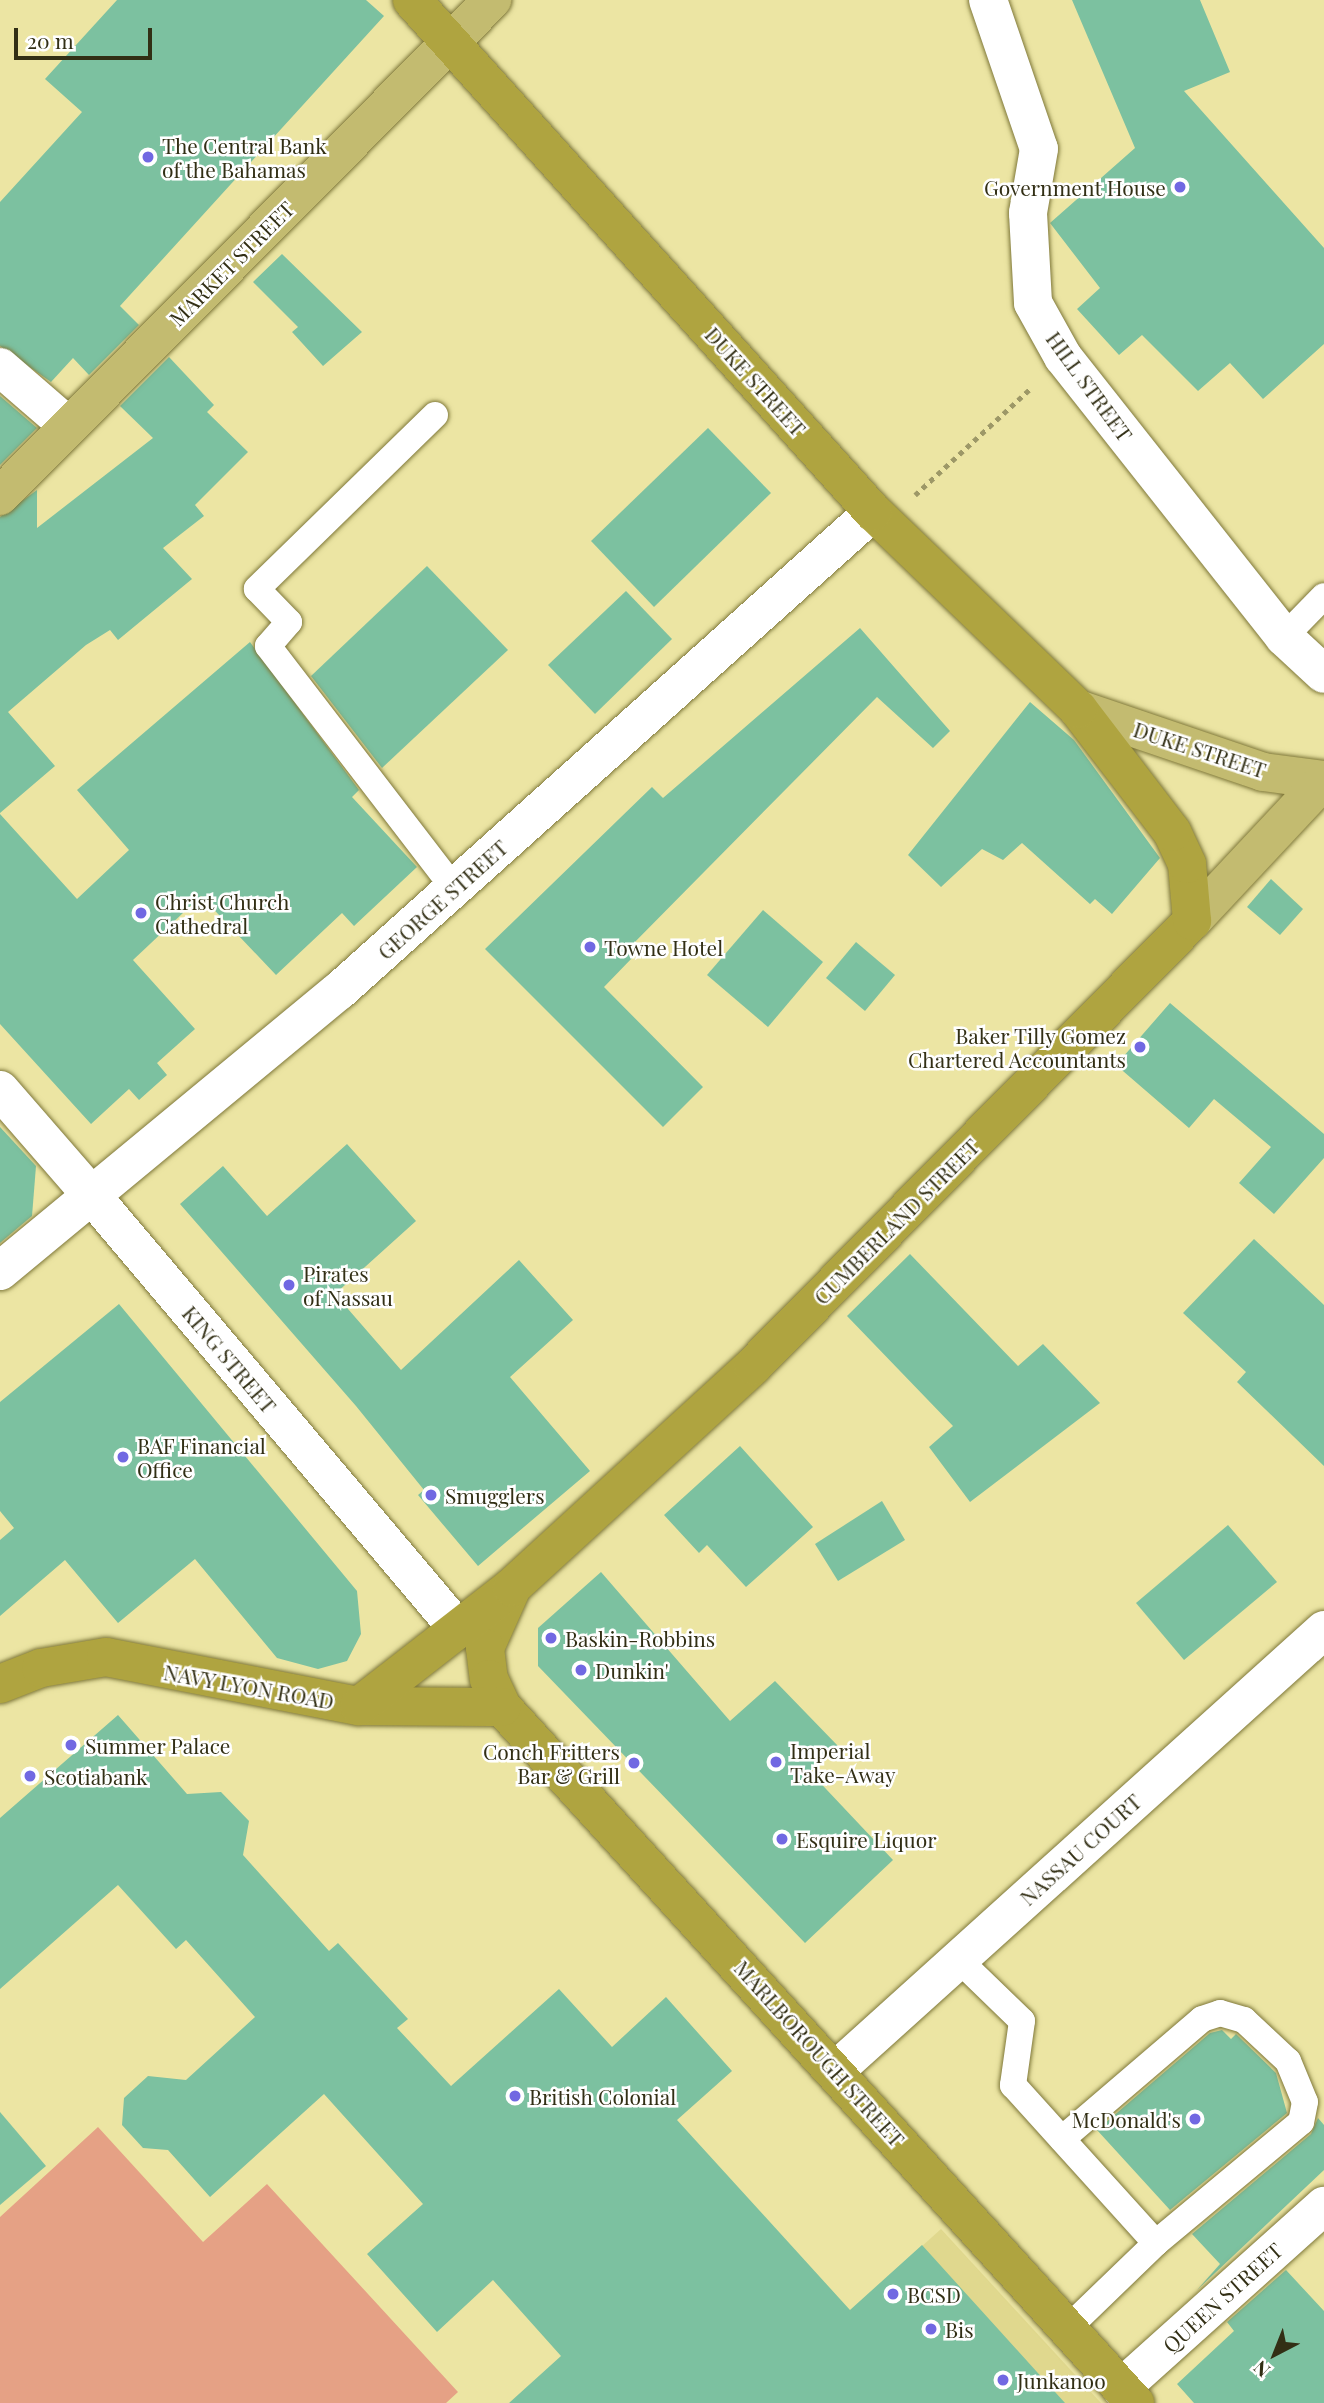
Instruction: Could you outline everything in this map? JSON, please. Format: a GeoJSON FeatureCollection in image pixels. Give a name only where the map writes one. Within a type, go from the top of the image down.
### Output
{"type":"FeatureCollection","features":[{"type":"Feature","properties":{"kind":"highway","name":"DUKE STREET"},"geometry":{"type":"LineString","coordinates":[[412,0],[873,512],[1078,709],[1172,832],[1187,863],[1192,921]]}},
{"type":"Feature","properties":{"kind":"highway","name":"CUMBERLAND STREET"},"geometry":{"type":"LineString","coordinates":[[359,1706],[512,1587],[753,1366],[1192,921]]}},
{"type":"Feature","properties":{"kind":"highway","name":"CUMBERLAND STREET"},"geometry":{"type":"LineString","coordinates":[[502,1707],[489,1679],[485,1648],[512,1587]]}},
{"type":"Feature","properties":{"kind":"highway","name":"NAVY LYON ROAD"},"geometry":{"type":"LineString","coordinates":[[0,1684],[41,1668],[106,1657],[359,1706],[502,1707]]}},
{"type":"Feature","properties":{"kind":"highway","name":"MARLBOROUGH STREET"},"geometry":{"type":"LineString","coordinates":[[502,1707],[836,2070],[1128,2395]]}},
{"type":"Feature","properties":{"kind":"main road","name":"MARKET STREET"},"geometry":{"type":"LineString","coordinates":[[0,496],[448,39],[492,0]]}},
{"type":"Feature","properties":{"kind":"main road","name":"DUKE STREET"},"geometry":{"type":"LineString","coordinates":[[1078,709],[1264,772],[1324,780]]}},
{"type":"Feature","properties":{"kind":"main road","name":"CUMBERLAND STREET"},"geometry":{"type":"LineString","coordinates":[[1192,921],[1324,780]]}},
{"type":"Feature","properties":{"kind":"street","name":"HILL STREET"},"geometry":{"type":"LineString","coordinates":[[988,0],[1038,149],[1028,213],[1033,303],[1063,357],[1284,636],[1324,674]]}},
{"type":"Feature","properties":{"kind":"street"},"geometry":{"type":"LineString","coordinates":[[0,367],[67,425]]}},
{"type":"Feature","properties":{"kind":"street","name":"GEORGE STREET"},"geometry":{"type":"LineString","coordinates":[[0,1271],[93,1197],[454,888],[873,512]]}},
{"type":"Feature","properties":{"kind":"street","name":"KING STREET"},"geometry":{"type":"LineString","coordinates":[[0,1090],[458,1629]]}},
{"type":"Feature","properties":{"kind":"street","name":"NASSAU COURT"},"geometry":{"type":"LineString","coordinates":[[836,2070],[1324,1629]]}},
{"type":"Feature","properties":{"kind":"street","name":"QUEEN STREET"},"geometry":{"type":"LineString","coordinates":[[1128,2395],[1324,2206]]}},
{"type":"Feature","properties":{"kind":"lane"},"geometry":{"type":"LineString","coordinates":[[435,415],[257,589],[289,622],[268,646],[454,888]]}},
{"type":"Feature","properties":{"kind":"lane"},"geometry":{"type":"LineString","coordinates":[[1284,636],[1324,596]]}},
{"type":"Feature","properties":{"kind":"lane"},"geometry":{"type":"LineString","coordinates":[[958,1959],[1022,2021],[1013,2085],[1156,2243]]}},
{"type":"Feature","properties":{"kind":"lane"},"geometry":{"type":"LineString","coordinates":[[1062,2139],[1202,2019],[1220,2013],[1244,2020],[1288,2062],[1306,2102],[1301,2122],[1156,2243],[1067,2329]]}},
{"type":"Feature","properties":{"kind":"path"},"geometry":{"type":"LineString","coordinates":[[908,501],[1019,399]]}},
{"type":"Feature","properties":{"kind":"shaded area"},"geometry":{"type":"Polygon","coordinates":[[[98,2127],[203,2242],[267,2184],[458,2392],[446,2403],[0,2403],[0,2217],[98,2127]]]}},
{"type":"Feature","properties":{"kind":"shaded area"},"geometry":{"type":"Polygon","coordinates":[[[941,2229],[1101,2403],[804,2403],[779,2375],[941,2229]]]}},
{"type":"Feature","properties":{"kind":"building","name":"The Central Bank of the Bahamas"},"geometry":{"type":"Polygon","coordinates":[[[117,0],[366,0],[384,16],[120,306],[139,325],[89,375],[73,358],[51,382],[0,346],[0,202],[82,112],[45,79],[117,0]]]}},
{"type":"Feature","properties":{"kind":"building","name":"Government House"},"geometry":{"type":"Polygon","coordinates":[[[1072,0],[1200,0],[1230,72],[1184,91],[1324,248],[1324,344],[1263,399],[1230,363],[1198,391],[1142,335],[1119,355],[1077,309],[1100,288],[1050,223],[1135,148],[1072,0]]]}},
{"type":"Feature","properties":{"kind":"building"},"geometry":{"type":"Polygon","coordinates":[[[282,254],[362,332],[323,366],[292,332],[298,327],[253,282],[282,254]]]}},
{"type":"Feature","properties":{"kind":"building"},"geometry":{"type":"Polygon","coordinates":[[[169,357],[214,405],[207,412],[248,452],[195,505],[204,516],[163,548],[192,579],[118,640],[110,630],[86,645],[8,712],[55,766],[0,813],[0,517],[37,490],[37,528],[153,438],[120,406],[169,357]]]}},
{"type":"Feature","properties":{"kind":"building"},"geometry":{"type":"Polygon","coordinates":[[[0,396],[37,428],[0,465],[0,396]]]}},
{"type":"Feature","properties":{"kind":"building"},"geometry":{"type":"Polygon","coordinates":[[[708,428],[771,493],[654,607],[591,541],[708,428]]]}},
{"type":"Feature","properties":{"kind":"building"},"geometry":{"type":"Polygon","coordinates":[[[427,566],[508,650],[382,768],[311,676],[427,566]]]}},
{"type":"Feature","properties":{"kind":"building"},"geometry":{"type":"Polygon","coordinates":[[[626,591],[672,639],[595,714],[548,665],[626,591]]]}},
{"type":"Feature","properties":{"kind":"building"},"geometry":{"type":"Polygon","coordinates":[[[860,628],[950,731],[933,748],[877,697],[626,951],[633,957],[604,987],[703,1087],[663,1127],[485,949],[652,787],[663,798],[860,628]]]}},
{"type":"Feature","properties":{"kind":"building","name":"Christ Church Cathedral"},"geometry":{"type":"Polygon","coordinates":[[[250,642],[359,790],[352,797],[417,867],[354,926],[342,913],[276,975],[201,896],[133,960],[195,1029],[157,1063],[167,1075],[139,1100],[129,1089],[91,1124],[0,1024],[0,814],[77,899],[129,850],[77,790],[250,642]]]}},
{"type":"Feature","properties":{"kind":"building"},"geometry":{"type":"Polygon","coordinates":[[[1030,702],[1074,740],[1160,858],[1112,914],[1095,899],[1090,904],[1022,843],[1003,860],[982,849],[941,887],[908,855],[1030,702]]]}},
{"type":"Feature","properties":{"kind":"building"},"geometry":{"type":"Polygon","coordinates":[[[1271,879],[1303,909],[1280,935],[1247,907],[1271,879]]]}},
{"type":"Feature","properties":{"kind":"building"},"geometry":{"type":"Polygon","coordinates":[[[763,910],[823,962],[768,1027],[707,975],[763,910]]]}},
{"type":"Feature","properties":{"kind":"building"},"geometry":{"type":"Polygon","coordinates":[[[856,942],[895,975],[865,1011],[826,978],[856,942]]]}},
{"type":"Feature","properties":{"kind":"building"},"geometry":{"type":"Polygon","coordinates":[[[1170,1003],[1324,1134],[1324,1158],[1274,1214],[1239,1183],[1271,1147],[1214,1099],[1189,1128],[1116,1065],[1170,1003]]]}},
{"type":"Feature","properties":{"kind":"building"},"geometry":{"type":"Polygon","coordinates":[[[0,1127],[36,1166],[32,1216],[0,1243],[0,1127]]]}},
{"type":"Feature","properties":{"kind":"building"},"geometry":{"type":"Polygon","coordinates":[[[347,1144],[416,1221],[335,1294],[401,1370],[519,1260],[573,1320],[510,1377],[590,1471],[478,1566],[418,1495],[424,1490],[356,1406],[180,1204],[223,1166],[267,1216],[347,1144]]]}},
{"type":"Feature","properties":{"kind":"building"},"geometry":{"type":"Polygon","coordinates":[[[1254,1239],[1324,1305],[1324,1466],[1237,1382],[1246,1372],[1183,1313],[1254,1239]]]}},
{"type":"Feature","properties":{"kind":"building"},"geometry":{"type":"Polygon","coordinates":[[[910,1254],[1018,1366],[1043,1344],[1100,1403],[970,1502],[929,1447],[953,1426],[847,1316],[910,1254]]]}},
{"type":"Feature","properties":{"kind":"building","name":"BAF Financial Office"},"geometry":{"type":"Polygon","coordinates":[[[119,1304],[357,1591],[361,1634],[347,1661],[318,1669],[277,1658],[195,1559],[118,1623],[65,1560],[0,1616],[0,1540],[14,1528],[0,1511],[0,1402],[119,1304]]]}},
{"type":"Feature","properties":{"kind":"building"},"geometry":{"type":"Polygon","coordinates":[[[740,1446],[813,1527],[746,1587],[707,1545],[699,1553],[664,1515],[740,1446]]]}},
{"type":"Feature","properties":{"kind":"building"},"geometry":{"type":"Polygon","coordinates":[[[882,1501],[905,1540],[838,1581],[815,1544],[882,1501]]]}},
{"type":"Feature","properties":{"kind":"building"},"geometry":{"type":"Polygon","coordinates":[[[1228,1525],[1277,1582],[1184,1660],[1136,1603],[1228,1525]]]}},
{"type":"Feature","properties":{"kind":"building"},"geometry":{"type":"Polygon","coordinates":[[[601,1572],[730,1721],[775,1681],[838,1746],[810,1772],[893,1860],[805,1943],[538,1666],[538,1628],[601,1572]]]}},
{"type":"Feature","properties":{"kind":"building","name":"British Colonial"},"geometry":{"type":"Polygon","coordinates":[[[118,1715],[187,1794],[221,1792],[249,1821],[243,1855],[329,1951],[338,1943],[408,2019],[397,2028],[451,2086],[559,1989],[612,2047],[666,1997],[732,2071],[677,2120],[850,2310],[922,2245],[1065,2403],[509,2403],[561,2356],[493,2280],[437,2332],[367,2254],[423,2204],[324,2094],[210,2197],[168,2150],[143,2148],[122,2125],[124,2098],[148,2076],[186,2080],[255,2017],[186,1940],[176,1949],[118,1885],[0,1989],[0,1818],[118,1715]]]}},
{"type":"Feature","properties":{"kind":"building","name":"McDonald's"},"geometry":{"type":"Polygon","coordinates":[[[1222,2030],[1231,2039],[1236,2034],[1276,2073],[1287,2113],[1170,2210],[1097,2130],[1210,2033],[1222,2030]]]}},
{"type":"Feature","properties":{"kind":"building"},"geometry":{"type":"Polygon","coordinates":[[[0,2112],[46,2166],[0,2205],[0,2112]]]}},
{"type":"Feature","properties":{"kind":"building"},"geometry":{"type":"Polygon","coordinates":[[[1318,2118],[1324,2125],[1324,2170],[1197,2290],[1220,2264],[1192,2234],[1311,2134],[1318,2118]]]}},
{"type":"Feature","properties":{"kind":"building"},"geometry":{"type":"Polygon","coordinates":[[[1286,2270],[1324,2311],[1324,2403],[1194,2403],[1177,2384],[1234,2331],[1227,2322],[1286,2270]]]}},
{"type":"Feature","properties":{"kind":"place","name":"The Central Bank of the Bahamas"},"geometry":{"type":"Point","coordinates":[148,157]}},
{"type":"Feature","properties":{"kind":"place","name":"Government House"},"geometry":{"type":"Point","coordinates":[1180,187]}},
{"type":"Feature","properties":{"kind":"place","name":"Christ Church Cathedral"},"geometry":{"type":"Point","coordinates":[141,913]}},
{"type":"Feature","properties":{"kind":"place","name":"Towne Hotel"},"geometry":{"type":"Point","coordinates":[590,947]}},
{"type":"Feature","properties":{"kind":"place","name":"Baker Tilly Gomez Chartered Accountants"},"geometry":{"type":"Point","coordinates":[1140,1047]}},
{"type":"Feature","properties":{"kind":"place","name":"Pirates of Nassau"},"geometry":{"type":"Point","coordinates":[289,1285]}},
{"type":"Feature","properties":{"kind":"place","name":"BAF Financial Office"},"geometry":{"type":"Point","coordinates":[123,1457]}},
{"type":"Feature","properties":{"kind":"place","name":"Smugglers"},"geometry":{"type":"Point","coordinates":[431,1495]}},
{"type":"Feature","properties":{"kind":"place","name":"Baskin-Robbins"},"geometry":{"type":"Point","coordinates":[551,1638]}},
{"type":"Feature","properties":{"kind":"place","name":"Dunkin'"},"geometry":{"type":"Point","coordinates":[581,1670]}},
{"type":"Feature","properties":{"kind":"place","name":"Summer Palace"},"geometry":{"type":"Point","coordinates":[71,1745]}},
{"type":"Feature","properties":{"kind":"place","name":"Imperial Take-Away"},"geometry":{"type":"Point","coordinates":[776,1762]}},
{"type":"Feature","properties":{"kind":"place","name":"Conch Fritters Bar & Grill"},"geometry":{"type":"Point","coordinates":[634,1763]}},
{"type":"Feature","properties":{"kind":"place","name":"Scotiabank"},"geometry":{"type":"Point","coordinates":[30,1776]}},
{"type":"Feature","properties":{"kind":"place","name":"Esquire Liquor"},"geometry":{"type":"Point","coordinates":[782,1839]}},
{"type":"Feature","properties":{"kind":"place","name":"British Colonial"},"geometry":{"type":"Point","coordinates":[515,2096]}},
{"type":"Feature","properties":{"kind":"place","name":"McDonald's"},"geometry":{"type":"Point","coordinates":[1195,2119]}},
{"type":"Feature","properties":{"kind":"place","name":"BCSD"},"geometry":{"type":"Point","coordinates":[893,2294]}},
{"type":"Feature","properties":{"kind":"place","name":"Bis"},"geometry":{"type":"Point","coordinates":[931,2329]}},
{"type":"Feature","properties":{"kind":"place","name":"Junkanoo"},"geometry":{"type":"Point","coordinates":[1003,2380]}}]}
